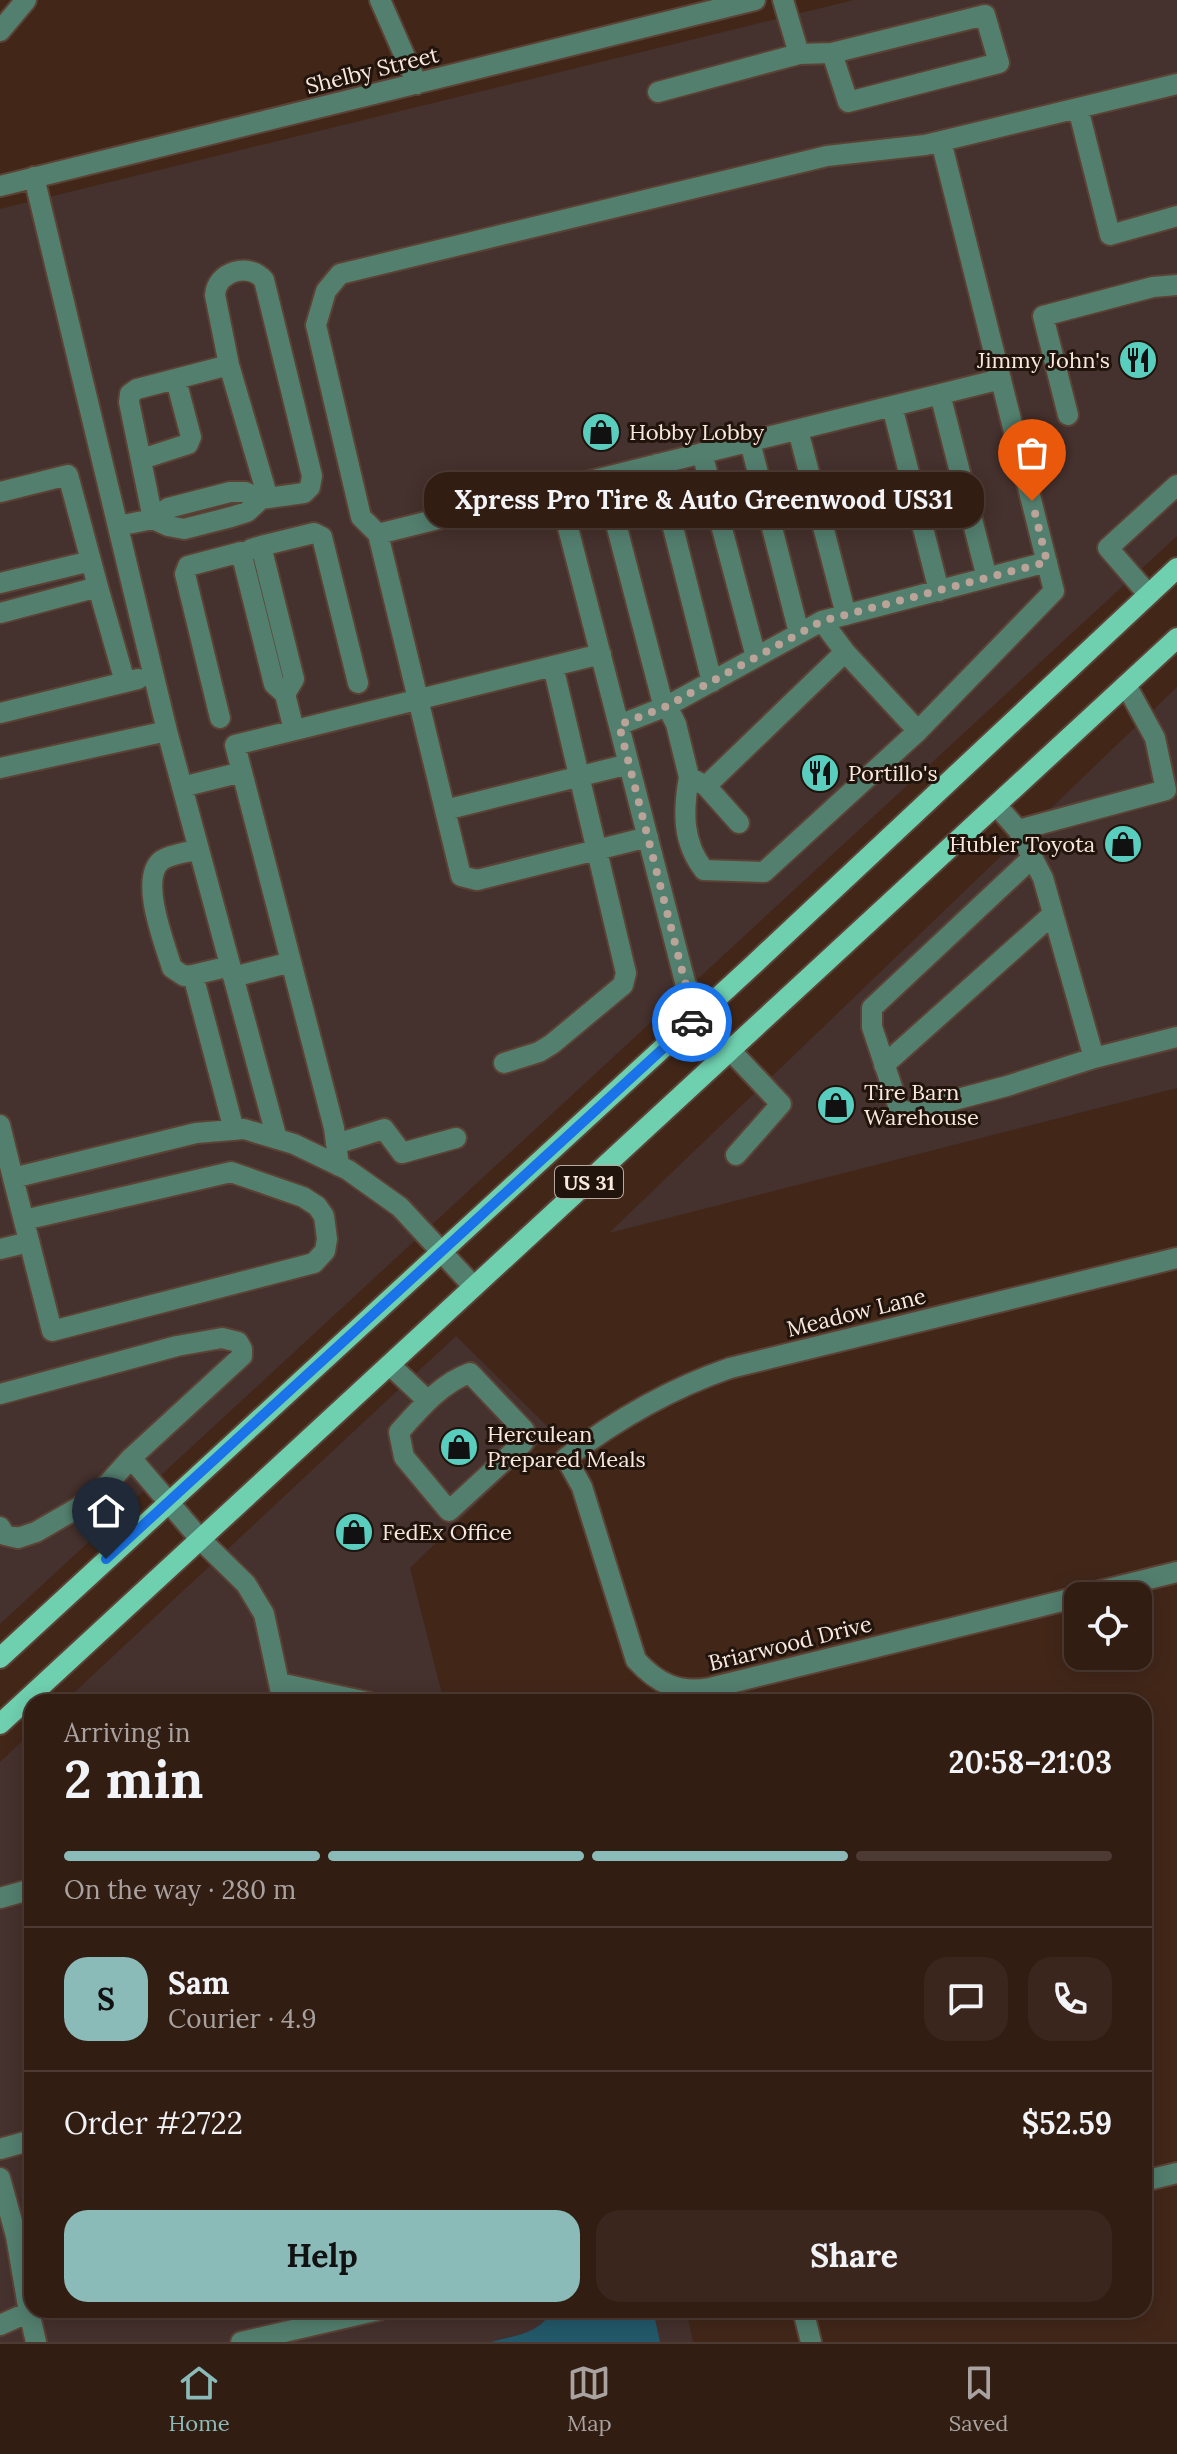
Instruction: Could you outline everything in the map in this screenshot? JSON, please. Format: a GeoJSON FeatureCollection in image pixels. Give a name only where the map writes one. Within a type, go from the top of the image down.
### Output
{"type":"FeatureCollection","features":[{"type":"Feature","properties":{"kind":"main road","name":"US 31"},"geometry":{"type":"LineString","coordinates":[[0,1658],[698,1016],[1177,568]]}},
{"type":"Feature","properties":{"kind":"main road","name":"US 31"},"geometry":{"type":"LineString","coordinates":[[32,1694],[1177,638]]}},
{"type":"Feature","properties":{"kind":"main road","name":"US 31"},"geometry":{"type":"LineString","coordinates":[[0,1724],[24,1702]]}},
{"type":"Feature","properties":{"kind":"street"},"geometry":{"type":"LineString","coordinates":[[0,31],[26,0]]}},
{"type":"Feature","properties":{"kind":"street"},"geometry":{"type":"LineString","coordinates":[[380,0],[417,84]]}},
{"type":"Feature","properties":{"kind":"street","name":"Shelby Street"},"geometry":{"type":"LineString","coordinates":[[0,186],[755,0]]}},
{"type":"Feature","properties":{"kind":"street"},"geometry":{"type":"LineString","coordinates":[[783,0],[799,54]]}},
{"type":"Feature","properties":{"kind":"street"},"geometry":{"type":"LineString","coordinates":[[658,92],[799,54],[832,53],[985,15],[999,63],[848,102],[832,53]]}},
{"type":"Feature","properties":{"kind":"street"},"geometry":{"type":"LineString","coordinates":[[648,837],[477,880],[461,876],[378,534],[361,517],[316,325],[326,291],[340,274],[827,156],[941,141],[1177,84]]}},
{"type":"Feature","properties":{"kind":"street"},"geometry":{"type":"LineString","coordinates":[[1078,108],[1110,235],[1177,216]]}},
{"type":"Feature","properties":{"kind":"street"},"geometry":{"type":"LineString","coordinates":[[845,652],[697,782],[684,819],[693,856],[704,870],[764,872],[918,731],[1054,591],[941,141]]}},
{"type":"Feature","properties":{"kind":"street"},"geometry":{"type":"LineString","coordinates":[[34,177],[167,731],[277,1139]]}},
{"type":"Feature","properties":{"kind":"street"},"geometry":{"type":"LineString","coordinates":[[0,583],[89,553],[119,532],[153,519],[184,529],[247,512],[264,498],[304,493],[310,487],[312,476],[264,280],[259,273],[249,270],[224,276],[216,285],[215,295],[229,365],[264,498]]}},
{"type":"Feature","properties":{"kind":"street"},"geometry":{"type":"LineString","coordinates":[[1068,415],[1043,316],[1153,287],[1177,285]]}},
{"type":"Feature","properties":{"kind":"street"},"geometry":{"type":"LineString","coordinates":[[153,519],[129,402],[130,394],[137,389],[229,365]]}},
{"type":"Feature","properties":{"kind":"street"},"geometry":{"type":"LineString","coordinates":[[378,534],[1001,379]]}},
{"type":"Feature","properties":{"kind":"street"},"geometry":{"type":"LineString","coordinates":[[142,459],[188,444],[191,437],[176,380]]}},
{"type":"Feature","properties":{"kind":"street"},"geometry":{"type":"LineString","coordinates":[[940,394],[987,578]]}},
{"type":"Feature","properties":{"kind":"street"},"geometry":{"type":"LineString","coordinates":[[892,406],[939,591]]}},
{"type":"Feature","properties":{"kind":"street"},"geometry":{"type":"LineString","coordinates":[[798,430],[846,615]]}},
{"type":"Feature","properties":{"kind":"street"},"geometry":{"type":"LineString","coordinates":[[750,442],[799,633]]}},
{"type":"Feature","properties":{"kind":"street"},"geometry":{"type":"LineString","coordinates":[[702,453],[756,657]]}},
{"type":"Feature","properties":{"kind":"street"},"geometry":{"type":"LineString","coordinates":[[657,464],[712,682]]}},
{"type":"Feature","properties":{"kind":"street"},"geometry":{"type":"LineString","coordinates":[[0,492],[68,475],[125,682]]}},
{"type":"Feature","properties":{"kind":"street"},"geometry":{"type":"LineString","coordinates":[[604,478],[665,707],[676,724],[697,782],[739,823]]}},
{"type":"Feature","properties":{"kind":"street"},"geometry":{"type":"LineString","coordinates":[[1148,594],[1108,548],[1177,485]]}},
{"type":"Feature","properties":{"kind":"street"},"geometry":{"type":"LineString","coordinates":[[558,489],[685,982],[698,1016],[781,1104],[736,1155]]}},
{"type":"Feature","properties":{"kind":"street"},"geometry":{"type":"LineString","coordinates":[[220,718],[185,574],[188,566],[261,546],[314,533],[322,537],[358,683]]}},
{"type":"Feature","properties":{"kind":"street"},"geometry":{"type":"LineString","coordinates":[[261,546],[294,679],[285,694]]}},
{"type":"Feature","properties":{"kind":"street"},"geometry":{"type":"LineString","coordinates":[[241,552],[274,684],[285,694],[294,730]]}},
{"type":"Feature","properties":{"kind":"street"},"geometry":{"type":"LineString","coordinates":[[619,725],[665,707],[822,621],[1047,562]]}},
{"type":"Feature","properties":{"kind":"street"},"geometry":{"type":"LineString","coordinates":[[0,613],[98,587]]}},
{"type":"Feature","properties":{"kind":"street"},"geometry":{"type":"LineString","coordinates":[[822,621],[845,652],[918,731]]}},
{"type":"Feature","properties":{"kind":"street"},"geometry":{"type":"LineString","coordinates":[[339,1166],[235,745],[601,654]]}},
{"type":"Feature","properties":{"kind":"street"},"geometry":{"type":"LineString","coordinates":[[504,1063],[539,1052],[623,985],[626,973],[553,666]]}},
{"type":"Feature","properties":{"kind":"street"},"geometry":{"type":"LineString","coordinates":[[0,713],[154,675]]}},
{"type":"Feature","properties":{"kind":"street"},"geometry":{"type":"LineString","coordinates":[[1018,830],[1171,789],[1155,738],[1126,685]]}},
{"type":"Feature","properties":{"kind":"street"},"geometry":{"type":"LineString","coordinates":[[0,768],[167,731]]}},
{"type":"Feature","properties":{"kind":"street"},"geometry":{"type":"LineString","coordinates":[[445,810],[629,764]]}},
{"type":"Feature","properties":{"kind":"street"},"geometry":{"type":"LineString","coordinates":[[182,787],[242,772]]}},
{"type":"Feature","properties":{"kind":"street"},"geometry":{"type":"LineString","coordinates":[[997,806],[1018,830],[1043,878],[1094,1058]]}},
{"type":"Feature","properties":{"kind":"street"},"geometry":{"type":"LineString","coordinates":[[199,849],[162,860],[153,873],[151,892],[172,968],[184,976],[291,962]]}},
{"type":"Feature","properties":{"kind":"street"},"geometry":{"type":"LineString","coordinates":[[1033,857],[872,1008],[872,1027],[901,1114],[1177,1037]]}},
{"type":"Feature","properties":{"kind":"street"},"geometry":{"type":"LineString","coordinates":[[884,1065],[1053,914]]}},
{"type":"Feature","properties":{"kind":"street"},"geometry":{"type":"LineString","coordinates":[[193,975],[234,1130]]}},
{"type":"Feature","properties":{"kind":"street"},"geometry":{"type":"LineString","coordinates":[[0,1125],[52,1331],[314,1263],[325,1251],[327,1239],[324,1216],[317,1206],[303,1197],[231,1172],[24,1220]]}},
{"type":"Feature","properties":{"kind":"street"},"geometry":{"type":"LineString","coordinates":[[13,1178],[196,1133],[244,1129],[277,1139],[339,1166],[400,1207],[474,1287]]}},
{"type":"Feature","properties":{"kind":"street"},"geometry":{"type":"LineString","coordinates":[[336,1144],[384,1129],[402,1153],[456,1138]]}},
{"type":"Feature","properties":{"kind":"street"},"geometry":{"type":"LineString","coordinates":[[0,1249],[29,1242]]}},
{"type":"Feature","properties":{"kind":"street","name":"Meadow Lane"},"geometry":{"type":"LineString","coordinates":[[566,1458],[648,1402],[730,1368],[1177,1258]]}},
{"type":"Feature","properties":{"kind":"street"},"geometry":{"type":"LineString","coordinates":[[0,1394],[177,1346],[230,1338],[238,1342],[242,1349],[242,1356],[131,1458],[95,1498],[36,1532],[18,1538],[5,1535],[0,1527]]}},
{"type":"Feature","properties":{"kind":"street"},"geometry":{"type":"LineString","coordinates":[[390,1365],[428,1401]]}},
{"type":"Feature","properties":{"kind":"street"},"geometry":{"type":"LineString","coordinates":[[470,1373],[524,1430],[523,1443],[449,1511],[404,1457],[399,1432],[428,1401],[457,1377],[470,1373]]}},
{"type":"Feature","properties":{"kind":"street"},"geometry":{"type":"LineString","coordinates":[[131,1458],[170,1500],[200,1539],[246,1584],[264,1614],[281,1693]]}},
{"type":"Feature","properties":{"kind":"street","name":"Briarwood Drive"},"geometry":{"type":"LineString","coordinates":[[566,1458],[582,1487],[636,1660],[649,1674],[672,1687],[691,1690],[710,1688],[1064,1600]]}},
{"type":"Feature","properties":{"kind":"street","name":"Briarwood Drive"},"geometry":{"type":"LineString","coordinates":[[1136,1582],[1177,1572]]}},
{"type":"Feature","properties":{"kind":"street"},"geometry":{"type":"LineString","coordinates":[[0,1898],[24,1891]]}},
{"type":"Feature","properties":{"kind":"street"},"geometry":{"type":"LineString","coordinates":[[0,2149],[24,2142]]}},
{"type":"Feature","properties":{"kind":"street"},"geometry":{"type":"LineString","coordinates":[[1152,2179],[1177,2173]]}},
{"type":"Feature","properties":{"kind":"street"},"geometry":{"type":"LineString","coordinates":[[0,2178],[24,2234]]}},
{"type":"Feature","properties":{"kind":"street"},"geometry":{"type":"LineString","coordinates":[[0,2325],[24,2314]]}},
{"type":"Feature","properties":{"kind":"street"},"geometry":{"type":"LineString","coordinates":[[30,2318],[36,2342]]}},
{"type":"Feature","properties":{"kind":"street"},"geometry":{"type":"LineString","coordinates":[[241,2342],[344,2318]]}},
{"type":"Feature","properties":{"kind":"street"},"geometry":{"type":"LineString","coordinates":[[805,2318],[811,2342]]}},
{"type":"Feature","properties":{"kind":"shaded area"},"geometry":{"type":"Polygon","coordinates":[[[854,0],[1177,0],[1177,536],[0,1624],[0,209],[854,0]]]}},
{"type":"Feature","properties":{"kind":"shaded area"},"geometry":{"type":"Polygon","coordinates":[[[1177,687],[1177,1088],[609,1233],[1177,687]]]}},
{"type":"Feature","properties":{"kind":"shaded area"},"geometry":{"type":"Polygon","coordinates":[[[456,1336],[552,1431],[410,1568],[442,1694],[73,1694],[456,1336]]]}},
{"type":"Feature","properties":{"kind":"shaded area"},"geometry":{"type":"Polygon","coordinates":[[[24,1740],[24,2318],[688,2318],[693,2342],[0,2342],[0,1762],[24,1740]]]}},
{"type":"Feature","properties":{"kind":"water"},"geometry":{"type":"Polygon","coordinates":[[[547,2318],[655,2318],[660,2342],[491,2342],[518,2335],[547,2318]]]}},
{"type":"Feature","properties":{"kind":"way so far"},"geometry":{"type":"LineString","coordinates":[[692,1022],[698,1016],[685,982],[619,725],[667,706],[822,621],[1047,562],[1032,501]]}},
{"type":"Feature","properties":{"kind":"place","name":"Jimmy John's"},"geometry":{"type":"Point","coordinates":[1138,360]}},
{"type":"Feature","properties":{"kind":"place","name":"Hobby Lobby"},"geometry":{"type":"Point","coordinates":[601,432]}},
{"type":"Feature","properties":{"kind":"place","name":"Xpress Pro Tire & Auto Greenwood US31"},"geometry":{"type":"Point","coordinates":[1032,501]}},
{"type":"Feature","properties":{"kind":"place","name":"Portillo's"},"geometry":{"type":"Point","coordinates":[820,773]}},
{"type":"Feature","properties":{"kind":"place","name":"Hubler Toyota"},"geometry":{"type":"Point","coordinates":[1123,844]}},
{"type":"Feature","properties":{"kind":"place","name":"Tire Barn Warehouse"},"geometry":{"type":"Point","coordinates":[836,1105]}},
{"type":"Feature","properties":{"kind":"place","name":"Herculean Prepared Meals"},"geometry":{"type":"Point","coordinates":[459,1447]}},
{"type":"Feature","properties":{"kind":"place","name":"FedEx Office"},"geometry":{"type":"Point","coordinates":[354,1532]}},
{"type":"Feature","properties":{"kind":"route"},"geometry":{"type":"LineString","coordinates":[[106,1559],[692,1022]]}}]}
